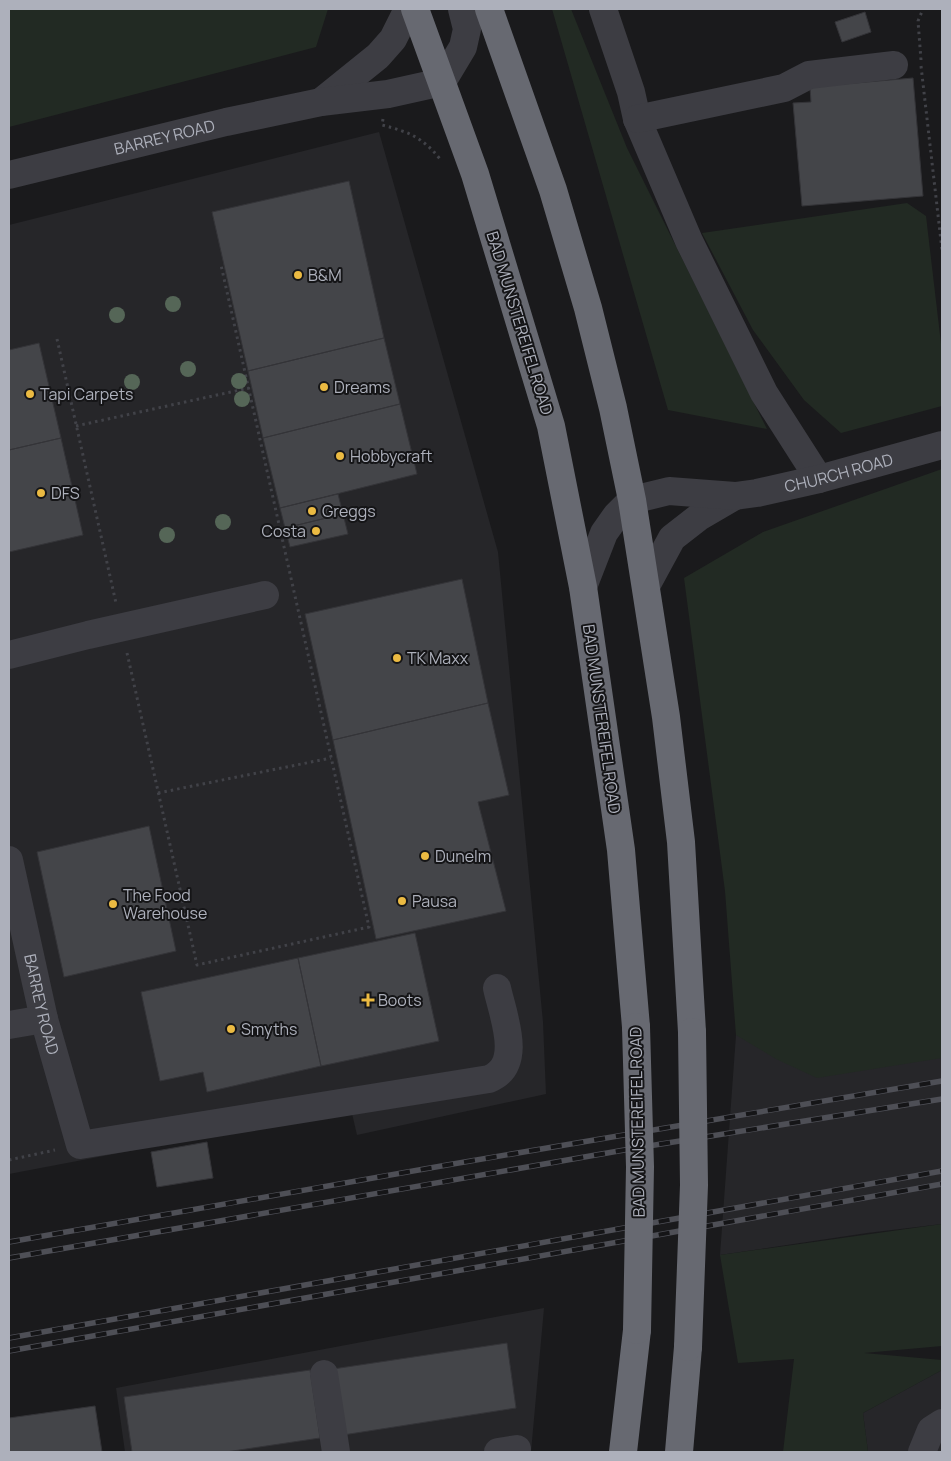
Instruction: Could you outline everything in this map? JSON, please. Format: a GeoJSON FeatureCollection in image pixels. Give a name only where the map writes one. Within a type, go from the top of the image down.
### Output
{"type":"FeatureCollection","features":[{"type":"Feature","properties":{"kind":"highway","name":"BAD MUNSTEREIFEL ROAD"},"geometry":{"type":"LineString","coordinates":[[415,9],[475,174],[551,426],[583,587],[621,850],[636,1027],[640,1168],[637,1330],[622,1452]]}},
{"type":"Feature","properties":{"kind":"highway"},"geometry":{"type":"LineString","coordinates":[[489,9],[552,190],[585,299],[613,408],[632,500],[666,717],[681,842],[692,1032],[694,1185],[688,1347],[679,1452]]}},
{"type":"Feature","properties":{"kind":"street"},"geometry":{"type":"LineString","coordinates":[[321,102],[378,56],[393,39],[408,9]]}},
{"type":"Feature","properties":{"kind":"street"},"geometry":{"type":"LineString","coordinates":[[442,82],[464,47],[467,29],[462,9]]}},
{"type":"Feature","properties":{"kind":"street"},"geometry":{"type":"LineString","coordinates":[[603,9],[631,92],[637,119],[689,241],[760,385],[819,480]]}},
{"type":"Feature","properties":{"kind":"street"},"geometry":{"type":"LineString","coordinates":[[637,119],[784,88],[809,75],[894,65]]}},
{"type":"Feature","properties":{"kind":"street","name":"BARREY ROAD"},"geometry":{"type":"LineString","coordinates":[[9,175],[216,124],[321,102],[388,94],[442,82]]}},
{"type":"Feature","properties":{"kind":"street","name":"CHURCH ROAD"},"geometry":{"type":"LineString","coordinates":[[632,500],[669,491],[735,496],[819,480],[942,445]]}},
{"type":"Feature","properties":{"kind":"street","name":"CHURCH ROAD"},"geometry":{"type":"LineString","coordinates":[[646,584],[672,538],[699,517],[735,496]]}},
{"type":"Feature","properties":{"kind":"street"},"geometry":{"type":"LineString","coordinates":[[583,587],[604,533],[616,516],[632,500]]}},
{"type":"Feature","properties":{"kind":"street"},"geometry":{"type":"LineString","coordinates":[[9,655],[121,627],[266,595]]}},
{"type":"Feature","properties":{"kind":"street","name":"BARREY ROAD"},"geometry":{"type":"LineString","coordinates":[[9,860],[44,1019],[80,1145]]}},
{"type":"Feature","properties":{"kind":"street"},"geometry":{"type":"LineString","coordinates":[[80,1145],[489,1079],[497,1076],[508,1060],[510,1046],[497,988]]}},
{"type":"Feature","properties":{"kind":"street"},"geometry":{"type":"LineString","coordinates":[[9,1024],[44,1019]]}},
{"type":"Feature","properties":{"kind":"street"},"geometry":{"type":"LineString","coordinates":[[324,1374],[336,1452]]}},
{"type":"Feature","properties":{"kind":"street"},"geometry":{"type":"LineString","coordinates":[[922,1452],[931,1430],[942,1423]]}},
{"type":"Feature","properties":{"kind":"path"},"geometry":{"type":"LineString","coordinates":[[923,9],[918,21],[920,58],[942,250]]}},
{"type":"Feature","properties":{"kind":"path"},"geometry":{"type":"LineString","coordinates":[[382,125],[408,132],[440,158],[443,165]]}},
{"type":"Feature","properties":{"kind":"path"},"geometry":{"type":"LineString","coordinates":[[57,339],[196,965],[369,927],[221,265]]}},
{"type":"Feature","properties":{"kind":"path"},"geometry":{"type":"LineString","coordinates":[[76,426],[249,388]]}},
{"type":"Feature","properties":{"kind":"path"},"geometry":{"type":"LineString","coordinates":[[158,793],[331,758]]}},
{"type":"Feature","properties":{"kind":"path"},"geometry":{"type":"LineString","coordinates":[[9,1160],[80,1145]]}},
{"type":"Feature","properties":{"kind":"shaded area"},"geometry":{"type":"Polygon","coordinates":[[[9,9],[328,9],[316,47],[9,127],[9,9]]]}},
{"type":"Feature","properties":{"kind":"shaded area"},"geometry":{"type":"Polygon","coordinates":[[[552,9],[571,9],[627,148],[767,429],[668,410],[552,9]]]}},
{"type":"Feature","properties":{"kind":"shaded area"},"geometry":{"type":"Polygon","coordinates":[[[379,132],[498,552],[543,1022],[546,1094],[357,1135],[351,1109],[9,1174],[9,225],[379,132]]]}},
{"type":"Feature","properties":{"kind":"shaded area"},"geometry":{"type":"Polygon","coordinates":[[[907,203],[926,216],[942,352],[942,406],[841,433],[804,400],[753,330],[702,233],[907,203]]]}},
{"type":"Feature","properties":{"kind":"shaded area"},"geometry":{"type":"Polygon","coordinates":[[[942,469],[942,1058],[817,1078],[776,1059],[736,1035],[725,891],[684,578],[763,532],[942,469]]]}},
{"type":"Feature","properties":{"kind":"shaded area"},"geometry":{"type":"Polygon","coordinates":[[[942,983],[942,1224],[720,1255],[736,1035],[842,994],[942,983]]]}},
{"type":"Feature","properties":{"kind":"shaded area"},"geometry":{"type":"Polygon","coordinates":[[[942,1224],[942,1346],[864,1353],[942,1360],[942,1370],[863,1413],[868,1452],[783,1452],[794,1359],[738,1363],[720,1255],[942,1224]]]}},
{"type":"Feature","properties":{"kind":"shaded area"},"geometry":{"type":"Polygon","coordinates":[[[544,1308],[531,1452],[125,1452],[116,1388],[544,1308]]]}},
{"type":"Feature","properties":{"kind":"shaded area"},"geometry":{"type":"Polygon","coordinates":[[[942,1370],[942,1452],[868,1452],[863,1413],[942,1370]]]}},
{"type":"Feature","properties":{"kind":"building"},"geometry":{"type":"Polygon","coordinates":[[[865,12],[871,32],[842,42],[835,22],[865,12]]]}},
{"type":"Feature","properties":{"kind":"building"},"geometry":{"type":"Polygon","coordinates":[[[913,78],[923,196],[802,206],[793,103],[811,102],[810,87],[913,78]]]}},
{"type":"Feature","properties":{"kind":"building","name":"B&M"},"geometry":{"type":"Polygon","coordinates":[[[349,181],[384,338],[248,371],[212,212],[349,181]]]}},
{"type":"Feature","properties":{"kind":"building","name":"Dreams"},"geometry":{"type":"Polygon","coordinates":[[[384,338],[400,404],[263,438],[248,371],[384,338]]]}},
{"type":"Feature","properties":{"kind":"building","name":"Tapi Carpets"},"geometry":{"type":"Polygon","coordinates":[[[39,343],[61,438],[9,450],[9,350],[39,343]]]}},
{"type":"Feature","properties":{"kind":"building","name":"Hobbycraft"},"geometry":{"type":"Polygon","coordinates":[[[400,404],[417,474],[280,508],[263,438],[400,404]]]}},
{"type":"Feature","properties":{"kind":"building","name":"DFS"},"geometry":{"type":"Polygon","coordinates":[[[61,438],[83,535],[9,552],[9,450],[61,438]]]}},
{"type":"Feature","properties":{"kind":"building","name":"Greggs"},"geometry":{"type":"Polygon","coordinates":[[[338,494],[343,514],[285,528],[280,508],[338,494]]]}},
{"type":"Feature","properties":{"kind":"building","name":"Costa"},"geometry":{"type":"Polygon","coordinates":[[[343,514],[348,534],[290,547],[285,528],[343,514]]]}},
{"type":"Feature","properties":{"kind":"building","name":"TK Maxx"},"geometry":{"type":"Polygon","coordinates":[[[462,579],[488,703],[333,740],[305,614],[462,579]]]}},
{"type":"Feature","properties":{"kind":"building","name":"Dunelm"},"geometry":{"type":"Polygon","coordinates":[[[488,703],[509,795],[478,802],[506,911],[376,939],[333,740],[488,703]]]}},
{"type":"Feature","properties":{"kind":"building"},"geometry":{"type":"Polygon","coordinates":[[[149,826],[176,951],[64,977],[37,852],[149,826]]]}},
{"type":"Feature","properties":{"kind":"building","name":"Boots"},"geometry":{"type":"Polygon","coordinates":[[[415,933],[439,1041],[321,1066],[298,958],[415,933]]]}},
{"type":"Feature","properties":{"kind":"building","name":"Smyths"},"geometry":{"type":"Polygon","coordinates":[[[298,958],[321,1066],[207,1092],[203,1072],[160,1081],[141,992],[298,958]]]}},
{"type":"Feature","properties":{"kind":"building"},"geometry":{"type":"Polygon","coordinates":[[[207,1142],[213,1178],[157,1187],[151,1152],[207,1142]]]}},
{"type":"Feature","properties":{"kind":"building"},"geometry":{"type":"Polygon","coordinates":[[[507,1343],[516,1408],[343,1435],[333,1369],[507,1343]]]}},
{"type":"Feature","properties":{"kind":"building"},"geometry":{"type":"Polygon","coordinates":[[[310,1370],[320,1438],[226,1452],[132,1452],[124,1397],[310,1370]]]}},
{"type":"Feature","properties":{"kind":"building"},"geometry":{"type":"Polygon","coordinates":[[[95,1406],[102,1452],[9,1452],[9,1418],[95,1406]]]}},
{"type":"Feature","properties":{"kind":"railway"},"geometry":{"type":"LineString","coordinates":[[9,1242],[942,1081]]}},
{"type":"Feature","properties":{"kind":"railway"},"geometry":{"type":"LineString","coordinates":[[9,1258],[630,1149],[942,1099]]}},
{"type":"Feature","properties":{"kind":"railway"},"geometry":{"type":"LineString","coordinates":[[9,1338],[942,1171]]}},
{"type":"Feature","properties":{"kind":"railway"},"geometry":{"type":"LineString","coordinates":[[9,1351],[942,1184]]}},
{"type":"Feature","properties":{"kind":"place","name":"B&M"},"geometry":{"type":"Point","coordinates":[298,275]}},
{"type":"Feature","properties":{"kind":"place","name":"Dreams"},"geometry":{"type":"Point","coordinates":[324,387]}},
{"type":"Feature","properties":{"kind":"place","name":"Tapi Carpets"},"geometry":{"type":"Point","coordinates":[30,394]}},
{"type":"Feature","properties":{"kind":"place","name":"Hobbycraft"},"geometry":{"type":"Point","coordinates":[340,456]}},
{"type":"Feature","properties":{"kind":"place","name":"DFS"},"geometry":{"type":"Point","coordinates":[41,493]}},
{"type":"Feature","properties":{"kind":"place","name":"Greggs"},"geometry":{"type":"Point","coordinates":[312,511]}},
{"type":"Feature","properties":{"kind":"place","name":"Costa"},"geometry":{"type":"Point","coordinates":[316,531]}},
{"type":"Feature","properties":{"kind":"place","name":"TK Maxx"},"geometry":{"type":"Point","coordinates":[397,658]}},
{"type":"Feature","properties":{"kind":"place","name":"Dunelm"},"geometry":{"type":"Point","coordinates":[425,856]}},
{"type":"Feature","properties":{"kind":"place","name":"Pausa"},"geometry":{"type":"Point","coordinates":[402,901]}},
{"type":"Feature","properties":{"kind":"place","name":"The Food Warehouse"},"geometry":{"type":"Point","coordinates":[113,904]}},
{"type":"Feature","properties":{"kind":"place","name":"Boots"},"geometry":{"type":"Point","coordinates":[368,1000]}},
{"type":"Feature","properties":{"kind":"place","name":"Smyths"},"geometry":{"type":"Point","coordinates":[231,1029]}}]}
